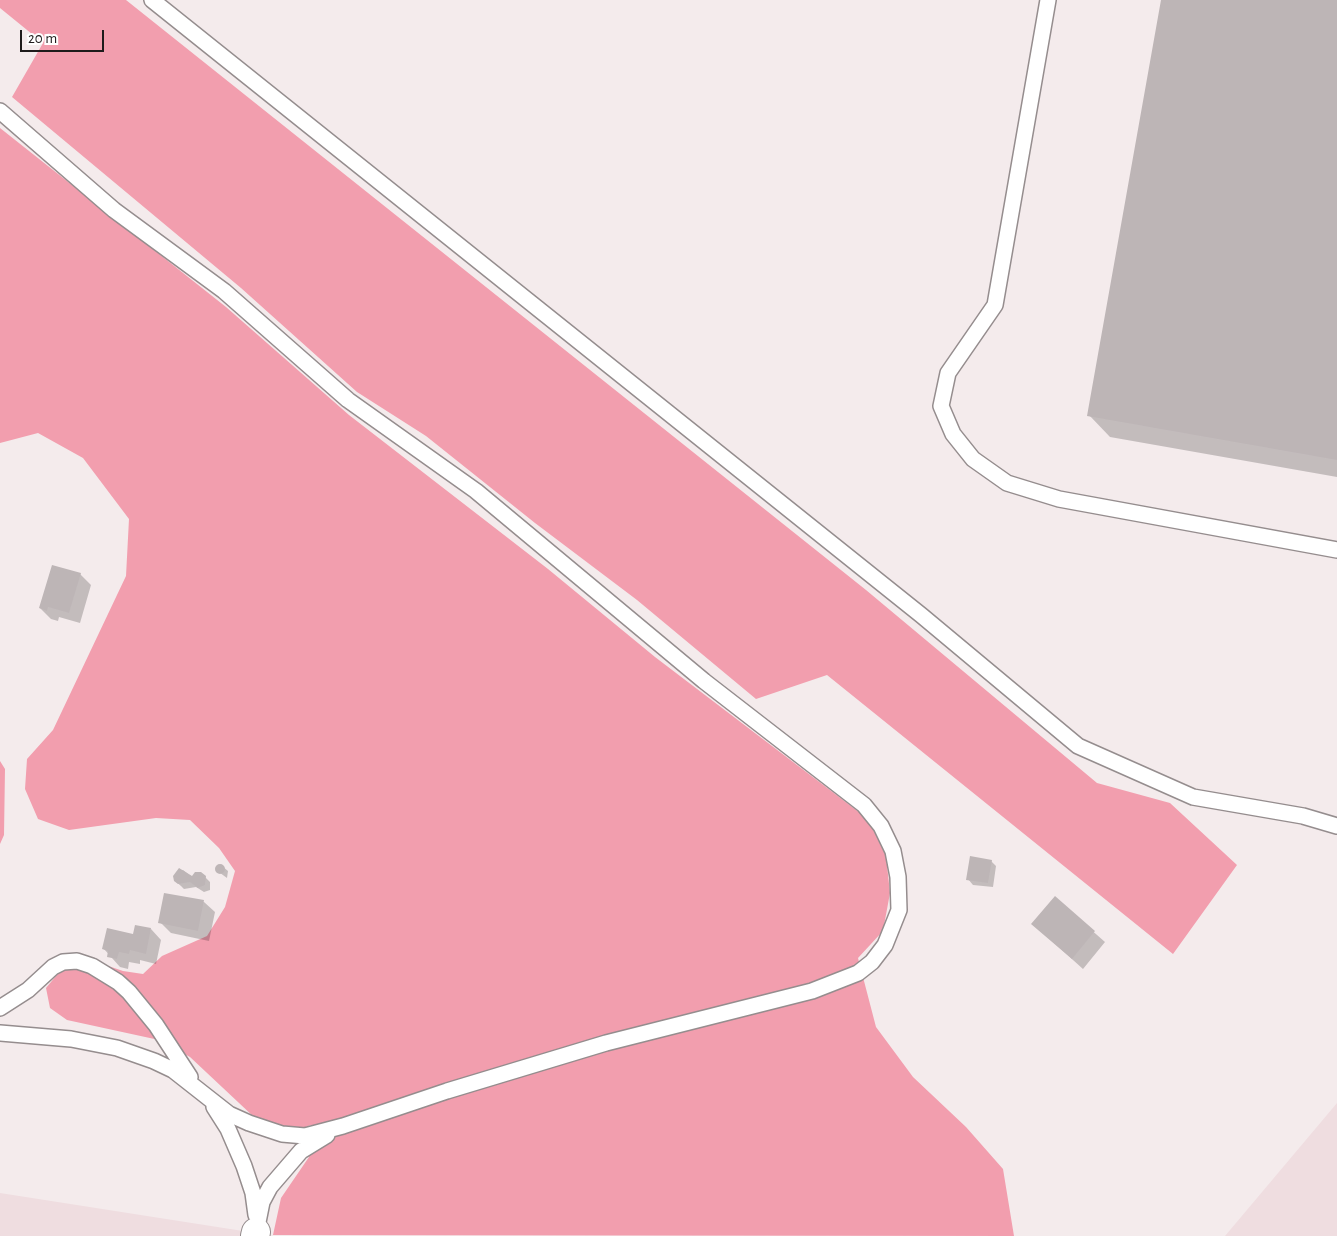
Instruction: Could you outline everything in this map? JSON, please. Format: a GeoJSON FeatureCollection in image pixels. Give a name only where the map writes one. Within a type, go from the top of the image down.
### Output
{"type":"FeatureCollection","features":[{"type":"Feature","properties":{"kind":"lane"},"geometry":{"type":"LineString","coordinates":[[152,0],[921,615],[1078,746],[1193,797],[1302,816],[1337,826]]}},
{"type":"Feature","properties":{"kind":"lane"},"geometry":{"type":"LineString","coordinates":[[1048,0],[995,305],[948,374],[941,406],[953,434],[974,459],[1007,483],[1059,499],[1337,550]]}},
{"type":"Feature","properties":{"kind":"lane"},"geometry":{"type":"LineString","coordinates":[[0,111],[114,210],[224,291],[348,400],[476,491],[704,681],[864,805],[881,826],[893,851],[898,877],[899,910],[885,945],[872,962],[858,972],[812,991],[578,1051],[447,1091],[343,1126],[305,1136],[282,1134],[236,1117],[160,1064],[117,1048],[71,1039],[0,1033]]}},
{"type":"Feature","properties":{"kind":"lane"},"geometry":{"type":"LineString","coordinates":[[0,1008],[28,990],[58,964],[77,961],[92,966],[118,982],[129,992],[156,1025],[228,1129],[253,1193],[255,1234]]}},
{"type":"Feature","properties":{"kind":"lane"},"geometry":{"type":"LineString","coordinates":[[255,1234],[262,1202],[270,1187],[290,1161],[314,1142],[343,1126]]}},
{"type":"Feature","properties":{"kind":"shaded area"},"geometry":{"type":"Polygon","coordinates":[[[0,0],[126,0],[866,590],[1097,783],[1170,803],[1237,865],[1173,954],[827,675],[756,699],[637,600],[535,523],[426,436],[357,392],[241,288],[12,97],[43,43],[0,8],[0,0]]]}},
{"type":"Feature","properties":{"kind":"shaded area"},"geometry":{"type":"Polygon","coordinates":[[[0,128],[226,307],[349,415],[548,569],[655,657],[868,819],[886,856],[890,893],[883,931],[858,958],[876,1027],[913,1077],[966,1127],[1003,1169],[1014,1236],[273,1235],[281,1198],[309,1157],[311,1125],[293,1132],[255,1118],[190,1057],[159,1040],[67,1020],[50,1008],[46,988],[61,970],[79,956],[123,971],[143,974],[162,956],[207,936],[225,907],[235,871],[219,848],[190,820],[156,818],[69,830],[38,819],[25,789],[27,759],[53,730],[126,576],[129,519],[83,458],[38,433],[0,443],[0,128]]]}},
{"type":"Feature","properties":{"kind":"shaded area"},"geometry":{"type":"Polygon","coordinates":[[[0,761],[5,769],[4,835],[0,844],[0,761]]]}},
{"type":"Feature","properties":{"kind":"shaded area"},"geometry":{"type":"Polygon","coordinates":[[[1337,1103],[1337,1236],[1225,1236],[1337,1103]]]}},
{"type":"Feature","properties":{"kind":"shaded area"},"geometry":{"type":"Polygon","coordinates":[[[0,1193],[243,1231],[242,1236],[0,1236],[0,1193]]]}},
{"type":"Feature","properties":{"kind":"building"},"geometry":{"type":"Polygon","coordinates":[[[1161,0],[1337,0],[1337,460],[1087,416],[1161,0]]]}},
{"type":"Feature","properties":{"kind":"building"},"geometry":{"type":"Polygon","coordinates":[[[52,565],[81,573],[69,613],[48,607],[47,611],[39,608],[52,565]]]}},
{"type":"Feature","properties":{"kind":"building"},"geometry":{"type":"Polygon","coordinates":[[[970,856],[992,860],[988,883],[966,880],[970,856]]]}},
{"type":"Feature","properties":{"kind":"building"},"geometry":{"type":"Polygon","coordinates":[[[218,864],[222,864],[225,869],[224,873],[218,874],[215,871],[215,867],[218,864]]]}},
{"type":"Feature","properties":{"kind":"building"},"geometry":{"type":"Polygon","coordinates":[[[179,868],[192,876],[195,872],[201,872],[206,876],[205,885],[198,888],[190,882],[178,884],[174,881],[173,876],[179,868]]]}},
{"type":"Feature","properties":{"kind":"building"},"geometry":{"type":"Polygon","coordinates":[[[164,893],[204,900],[198,931],[158,923],[164,893]]]}},
{"type":"Feature","properties":{"kind":"building"},"geometry":{"type":"Polygon","coordinates":[[[1055,896],[1095,931],[1072,959],[1031,924],[1055,896]]]}},
{"type":"Feature","properties":{"kind":"building"},"geometry":{"type":"Polygon","coordinates":[[[135,925],[151,928],[146,954],[130,950],[129,954],[119,952],[117,959],[107,957],[108,951],[102,949],[107,928],[133,934],[135,925]]]}}]}
